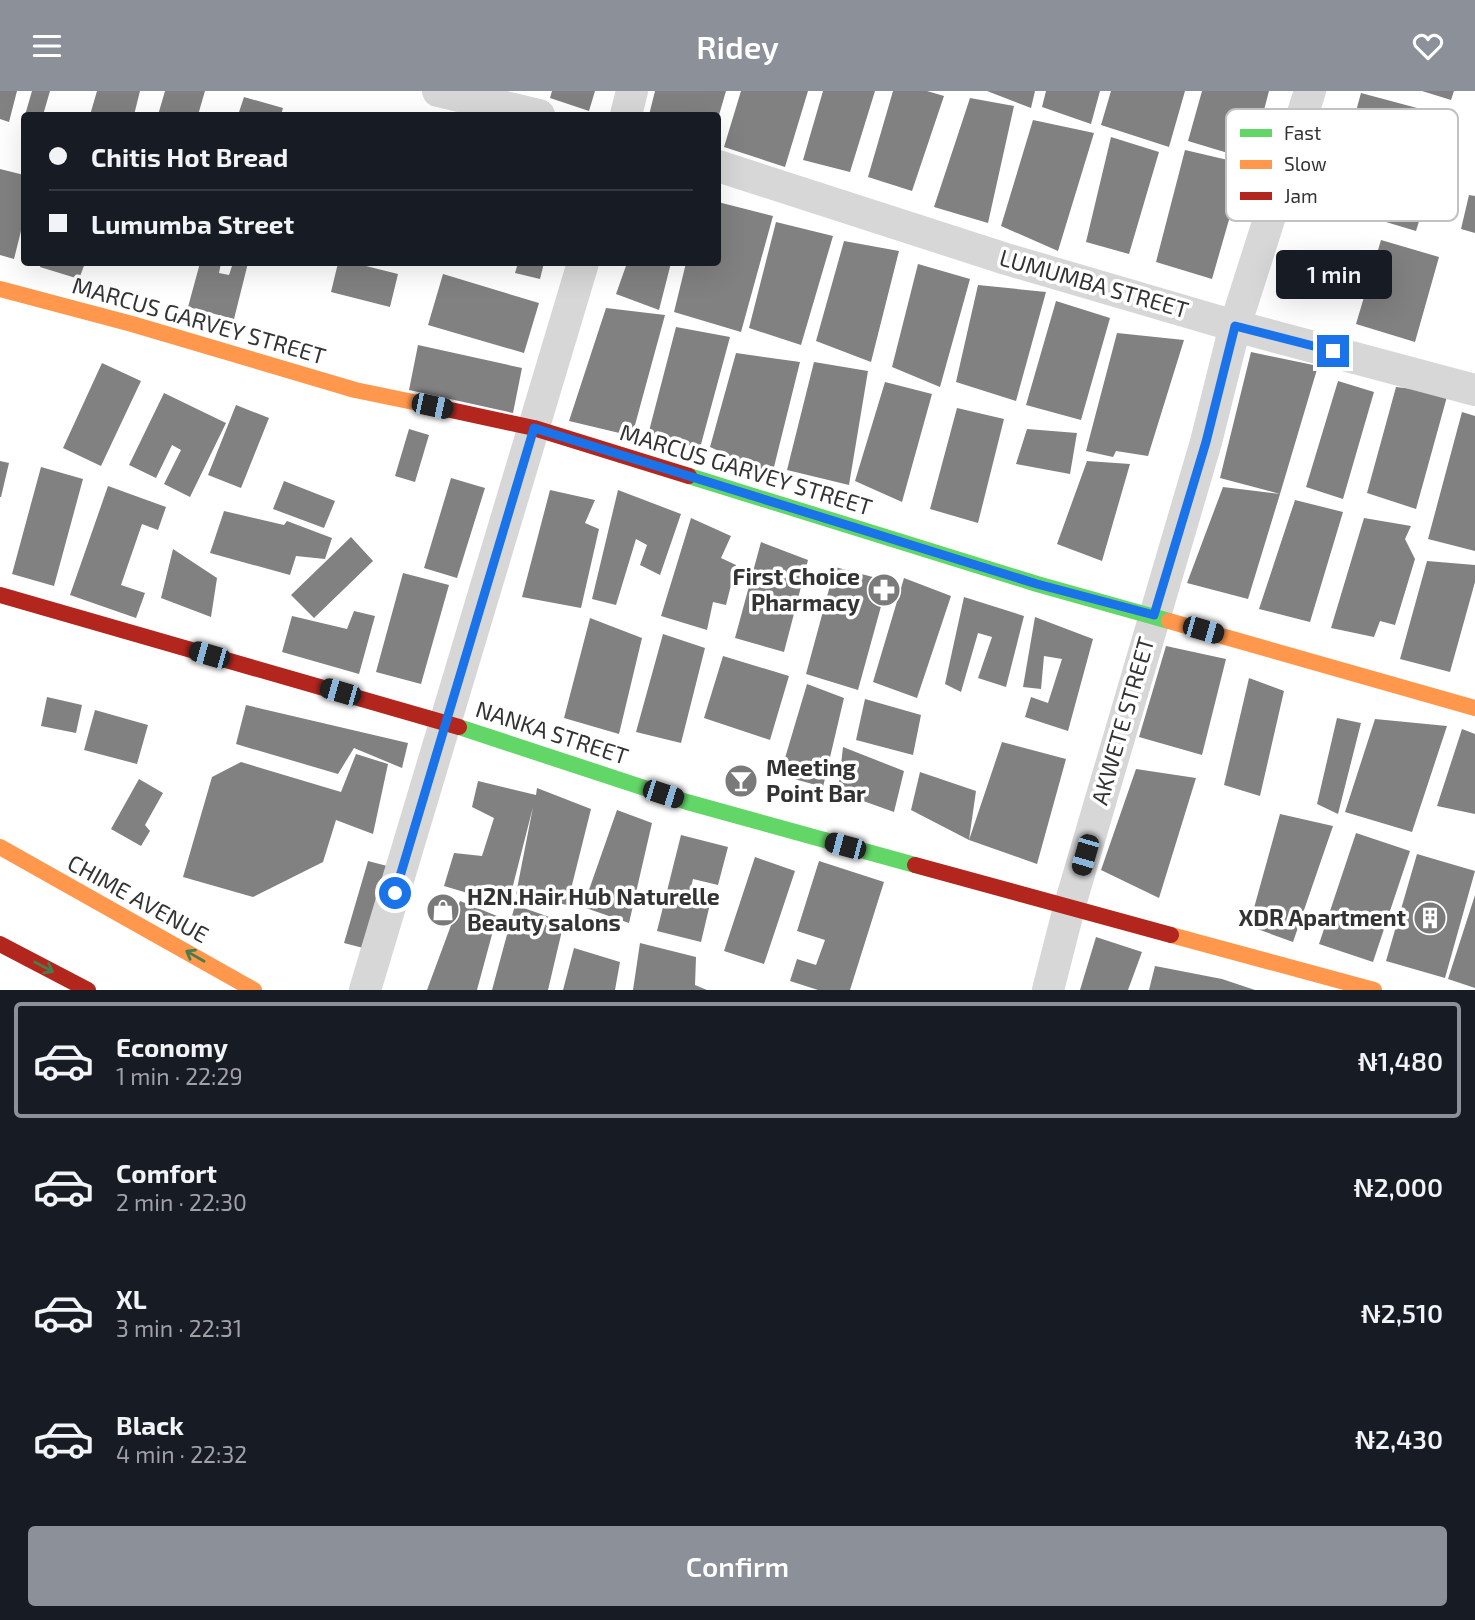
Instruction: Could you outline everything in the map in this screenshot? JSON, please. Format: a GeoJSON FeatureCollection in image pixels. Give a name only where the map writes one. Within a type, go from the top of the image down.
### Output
{"type":"FeatureCollection","features":[{"type":"Feature","properties":{"kind":"street"},"geometry":{"type":"LineString","coordinates":[[438,91],[526,112]]}},
{"type":"Feature","properties":{"kind":"street"},"geometry":{"type":"LineString","coordinates":[[627,112],[632,91]]}},
{"type":"Feature","properties":{"kind":"street","name":"AKWETE STREET"},"geometry":{"type":"LineString","coordinates":[[1304,109],[1310,91]]}},
{"type":"Feature","properties":{"kind":"street","name":"LUMUMBA STREET"},"geometry":{"type":"LineString","coordinates":[[721,167],[1006,259],[1235,326],[1475,390]]}},
{"type":"Feature","properties":{"kind":"street","name":"AKWETE STREET"},"geometry":{"type":"LineString","coordinates":[[1048,990],[1069,908],[1206,442],[1235,326],[1269,221]]}},
{"type":"Feature","properties":{"kind":"street"},"geometry":{"type":"LineString","coordinates":[[365,990],[582,266]]}},
{"type":"Feature","properties":{"kind":"street","name":"MARCUS GARVEY STREET"},"geometry":{"type":"LineString","coordinates":[[0,289],[132,324],[355,390],[534,428],[1037,584],[1475,708]]}},
{"type":"Feature","properties":{"kind":"street","name":"NANKA STREET"},"geometry":{"type":"LineString","coordinates":[[0,595],[445,722],[687,802],[1374,990]]}},
{"type":"Feature","properties":{"kind":"street","name":"CHIME AVENUE"},"geometry":{"type":"LineString","coordinates":[[0,847],[254,990]]}},
{"type":"Feature","properties":{"kind":"street"},"geometry":{"type":"LineString","coordinates":[[0,943],[88,990]]}},
{"type":"Feature","properties":{"kind":"building"},"geometry":{"type":"Polygon","coordinates":[[[0,91],[17,91],[9,122],[0,119],[0,91]]]}},
{"type":"Feature","properties":{"kind":"building"},"geometry":{"type":"Polygon","coordinates":[[[32,91],[50,91],[44,112],[26,112],[32,91]]]}},
{"type":"Feature","properties":{"kind":"building"},"geometry":{"type":"Polygon","coordinates":[[[97,91],[140,91],[135,112],[91,112],[97,91]]]}},
{"type":"Feature","properties":{"kind":"building"},"geometry":{"type":"Polygon","coordinates":[[[165,91],[205,91],[199,112],[159,112],[165,91]]]}},
{"type":"Feature","properties":{"kind":"building"},"geometry":{"type":"Polygon","coordinates":[[[552,91],[595,91],[589,111],[550,98],[552,91]]]}},
{"type":"Feature","properties":{"kind":"building"},"geometry":{"type":"Polygon","coordinates":[[[655,91],[726,91],[720,112],[650,112],[655,91]]]}},
{"type":"Feature","properties":{"kind":"building"},"geometry":{"type":"Polygon","coordinates":[[[741,91],[808,91],[785,167],[724,147],[741,91]]]}},
{"type":"Feature","properties":{"kind":"building"},"geometry":{"type":"Polygon","coordinates":[[[823,91],[875,91],[850,172],[803,160],[823,91]]]}},
{"type":"Feature","properties":{"kind":"building"},"geometry":{"type":"Polygon","coordinates":[[[893,91],[927,91],[944,96],[912,191],[868,177],[893,91]]]}},
{"type":"Feature","properties":{"kind":"building"},"geometry":{"type":"Polygon","coordinates":[[[987,91],[1035,91],[1031,108],[987,91]]]}},
{"type":"Feature","properties":{"kind":"building"},"geometry":{"type":"Polygon","coordinates":[[[1046,91],[1100,91],[1091,124],[1042,107],[1046,91]]]}},
{"type":"Feature","properties":{"kind":"building"},"geometry":{"type":"Polygon","coordinates":[[[1111,91],[1185,91],[1169,147],[1101,125],[1111,91]]]}},
{"type":"Feature","properties":{"kind":"building"},"geometry":{"type":"Polygon","coordinates":[[[1202,91],[1269,91],[1264,109],[1226,109],[1226,152],[1188,141],[1202,91]]]}},
{"type":"Feature","properties":{"kind":"building"},"geometry":{"type":"Polygon","coordinates":[[[1422,91],[1454,91],[1451,100],[1422,91]]]}},
{"type":"Feature","properties":{"kind":"building"},"geometry":{"type":"Polygon","coordinates":[[[1361,93],[1421,109],[1357,109],[1361,93]]]}},
{"type":"Feature","properties":{"kind":"building"},"geometry":{"type":"Polygon","coordinates":[[[244,97],[283,108],[282,112],[239,112],[244,97]]]}},
{"type":"Feature","properties":{"kind":"building"},"geometry":{"type":"Polygon","coordinates":[[[970,98],[1014,106],[988,223],[934,207],[970,98]]]}},
{"type":"Feature","properties":{"kind":"building"},"geometry":{"type":"Polygon","coordinates":[[[1033,120],[1094,133],[1058,251],[1001,226],[1033,120]]]}},
{"type":"Feature","properties":{"kind":"building"},"geometry":{"type":"Polygon","coordinates":[[[1111,137],[1159,152],[1129,254],[1086,242],[1111,137]]]}},
{"type":"Feature","properties":{"kind":"building"},"geometry":{"type":"Polygon","coordinates":[[[1185,150],[1226,160],[1226,221],[1229,221],[1212,279],[1156,262],[1185,150]]]}},
{"type":"Feature","properties":{"kind":"building"},"geometry":{"type":"Polygon","coordinates":[[[0,169],[21,174],[21,231],[14,259],[0,255],[0,169]]]}},
{"type":"Feature","properties":{"kind":"building"},"geometry":{"type":"Polygon","coordinates":[[[1469,195],[1475,196],[1475,233],[1461,229],[1469,195]]]}},
{"type":"Feature","properties":{"kind":"building"},"geometry":{"type":"Polygon","coordinates":[[[721,203],[773,216],[741,332],[674,312],[685,266],[721,266],[721,203]]]}},
{"type":"Feature","properties":{"kind":"building"},"geometry":{"type":"Polygon","coordinates":[[[1383,221],[1419,221],[1416,231],[1383,221]]]}},
{"type":"Feature","properties":{"kind":"building"},"geometry":{"type":"Polygon","coordinates":[[[776,222],[833,236],[801,345],[749,328],[776,222]]]}},
{"type":"Feature","properties":{"kind":"building"},"geometry":{"type":"Polygon","coordinates":[[[1381,240],[1439,257],[1415,342],[1356,324],[1381,240]]]}},
{"type":"Feature","properties":{"kind":"building"},"geometry":{"type":"Polygon","coordinates":[[[844,241],[899,251],[871,362],[816,341],[844,241]]]}},
{"type":"Feature","properties":{"kind":"building"},"geometry":{"type":"Polygon","coordinates":[[[918,264],[970,279],[940,387],[892,367],[918,264]]]}},
{"type":"Feature","properties":{"kind":"building"},"geometry":{"type":"Polygon","coordinates":[[[40,266],[84,266],[79,279],[40,266]]]}},
{"type":"Feature","properties":{"kind":"building"},"geometry":{"type":"Polygon","coordinates":[[[199,266],[220,266],[219,273],[229,275],[232,266],[247,266],[234,319],[188,307],[199,266]]]}},
{"type":"Feature","properties":{"kind":"building"},"geometry":{"type":"Polygon","coordinates":[[[337,266],[366,266],[398,274],[390,307],[331,292],[337,266]]]}},
{"type":"Feature","properties":{"kind":"building"},"geometry":{"type":"Polygon","coordinates":[[[517,266],[543,266],[540,279],[515,273],[517,266]]]}},
{"type":"Feature","properties":{"kind":"building"},"geometry":{"type":"Polygon","coordinates":[[[626,266],[670,266],[659,310],[616,294],[626,266]]]}},
{"type":"Feature","properties":{"kind":"building"},"geometry":{"type":"Polygon","coordinates":[[[443,274],[539,303],[524,353],[428,325],[443,274]]]}},
{"type":"Feature","properties":{"kind":"building"},"geometry":{"type":"Polygon","coordinates":[[[978,285],[1046,292],[1016,401],[956,382],[978,285]]]}},
{"type":"Feature","properties":{"kind":"building"},"geometry":{"type":"Polygon","coordinates":[[[1056,301],[1110,318],[1081,420],[1026,405],[1056,301]]]}},
{"type":"Feature","properties":{"kind":"building"},"geometry":{"type":"Polygon","coordinates":[[[606,308],[665,315],[632,436],[569,421],[606,308]]]}},
{"type":"Feature","properties":{"kind":"building"},"geometry":{"type":"Polygon","coordinates":[[[676,327],[730,337],[700,448],[648,435],[676,327]]]}},
{"type":"Feature","properties":{"kind":"building"},"geometry":{"type":"Polygon","coordinates":[[[1117,333],[1184,340],[1148,456],[1116,451],[1113,457],[1086,451],[1117,333]]]}},
{"type":"Feature","properties":{"kind":"building"},"geometry":{"type":"Polygon","coordinates":[[[418,345],[522,368],[513,413],[409,390],[418,345]]]}},
{"type":"Feature","properties":{"kind":"building"},"geometry":{"type":"Polygon","coordinates":[[[1251,352],[1318,366],[1280,494],[1220,478],[1251,352]]]}},
{"type":"Feature","properties":{"kind":"building"},"geometry":{"type":"Polygon","coordinates":[[[736,353],[800,362],[772,475],[710,447],[736,353]]]}},
{"type":"Feature","properties":{"kind":"building"},"geometry":{"type":"Polygon","coordinates":[[[814,362],[868,371],[849,485],[787,470],[814,362]]]}},
{"type":"Feature","properties":{"kind":"building"},"geometry":{"type":"Polygon","coordinates":[[[102,363],[141,381],[101,466],[63,448],[102,363]]]}},
{"type":"Feature","properties":{"kind":"building"},"geometry":{"type":"Polygon","coordinates":[[[1338,381],[1374,392],[1343,499],[1306,487],[1338,381]]]}},
{"type":"Feature","properties":{"kind":"building"},"geometry":{"type":"Polygon","coordinates":[[[885,382],[932,394],[902,502],[855,481],[885,382]]]}},
{"type":"Feature","properties":{"kind":"building"},"geometry":{"type":"Polygon","coordinates":[[[1396,387],[1448,393],[1416,509],[1367,493],[1396,387]]]}},
{"type":"Feature","properties":{"kind":"building"},"geometry":{"type":"Polygon","coordinates":[[[164,393],[226,423],[190,497],[164,484],[181,450],[172,445],[156,478],[129,465],[164,393]]]}},
{"type":"Feature","properties":{"kind":"building"},"geometry":{"type":"Polygon","coordinates":[[[236,405],[269,418],[241,488],[208,475],[236,405]]]}},
{"type":"Feature","properties":{"kind":"building"},"geometry":{"type":"Polygon","coordinates":[[[957,408],[1004,419],[978,523],[930,509],[957,408]]]}},
{"type":"Feature","properties":{"kind":"building"},"geometry":{"type":"Polygon","coordinates":[[[1462,412],[1475,416],[1475,551],[1428,539],[1462,412]]]}},
{"type":"Feature","properties":{"kind":"building"},"geometry":{"type":"Polygon","coordinates":[[[409,429],[429,435],[415,482],[395,476],[409,429]]]}},
{"type":"Feature","properties":{"kind":"building"},"geometry":{"type":"Polygon","coordinates":[[[1027,429],[1077,433],[1070,474],[1016,464],[1027,429]]]}},
{"type":"Feature","properties":{"kind":"building"},"geometry":{"type":"Polygon","coordinates":[[[0,461],[9,463],[1,497],[0,497],[0,461]]]}},
{"type":"Feature","properties":{"kind":"building"},"geometry":{"type":"Polygon","coordinates":[[[1087,461],[1130,464],[1102,561],[1057,544],[1087,461]]]}},
{"type":"Feature","properties":{"kind":"building"},"geometry":{"type":"Polygon","coordinates":[[[41,467],[83,479],[54,586],[12,574],[41,467]]]}},
{"type":"Feature","properties":{"kind":"building"},"geometry":{"type":"Polygon","coordinates":[[[451,478],[485,488],[457,578],[424,568],[451,478]]]}},
{"type":"Feature","properties":{"kind":"building"},"geometry":{"type":"Polygon","coordinates":[[[284,481],[335,501],[324,528],[273,509],[284,481]]]}},
{"type":"Feature","properties":{"kind":"building"},"geometry":{"type":"Polygon","coordinates":[[[108,486],[166,507],[158,530],[142,524],[121,585],[145,593],[136,618],[70,595],[108,486]]]}},
{"type":"Feature","properties":{"kind":"building"},"geometry":{"type":"Polygon","coordinates":[[[1223,487],[1280,494],[1248,599],[1187,583],[1223,487]]]}},
{"type":"Feature","properties":{"kind":"building"},"geometry":{"type":"Polygon","coordinates":[[[550,490],[595,500],[585,523],[599,529],[581,608],[522,597],[550,490]]]}},
{"type":"Feature","properties":{"kind":"building"},"geometry":{"type":"Polygon","coordinates":[[[618,490],[681,514],[660,575],[640,565],[647,545],[636,539],[616,605],[592,599],[618,490]]]}},
{"type":"Feature","properties":{"kind":"building"},"geometry":{"type":"Polygon","coordinates":[[[1295,500],[1343,512],[1310,622],[1259,609],[1295,500]]]}},
{"type":"Feature","properties":{"kind":"building"},"geometry":{"type":"Polygon","coordinates":[[[224,511],[284,525],[287,521],[332,538],[325,559],[296,556],[290,575],[210,553],[224,511]]]}},
{"type":"Feature","properties":{"kind":"building"},"geometry":{"type":"Polygon","coordinates":[[[691,518],[731,536],[721,558],[736,565],[726,605],[713,602],[707,630],[661,616],[691,518]]]}},
{"type":"Feature","properties":{"kind":"building"},"geometry":{"type":"Polygon","coordinates":[[[1364,518],[1411,526],[1405,539],[1415,559],[1395,625],[1380,621],[1374,637],[1331,628],[1364,518]]]}},
{"type":"Feature","properties":{"kind":"building"},"geometry":{"type":"Polygon","coordinates":[[[351,537],[373,561],[314,618],[291,595],[351,537]]]}},
{"type":"Feature","properties":{"kind":"building"},"geometry":{"type":"Polygon","coordinates":[[[761,542],[808,560],[784,652],[735,638],[761,542]]]}},
{"type":"Feature","properties":{"kind":"building"},"geometry":{"type":"Polygon","coordinates":[[[173,549],[217,578],[211,617],[161,598],[173,549]]]}},
{"type":"Feature","properties":{"kind":"building"},"geometry":{"type":"Polygon","coordinates":[[[1427,561],[1475,565],[1475,582],[1450,672],[1400,659],[1427,561]]]}},
{"type":"Feature","properties":{"kind":"building"},"geometry":{"type":"Polygon","coordinates":[[[835,567],[888,581],[858,690],[806,674],[835,567]]]}},
{"type":"Feature","properties":{"kind":"building"},"geometry":{"type":"Polygon","coordinates":[[[403,573],[449,585],[421,684],[376,672],[403,573]]]}},
{"type":"Feature","properties":{"kind":"building"},"geometry":{"type":"Polygon","coordinates":[[[904,578],[951,596],[917,698],[873,682],[904,578]]]}},
{"type":"Feature","properties":{"kind":"building"},"geometry":{"type":"Polygon","coordinates":[[[964,597],[1024,616],[1006,687],[978,678],[992,637],[978,633],[961,692],[945,684],[964,597]]]}},
{"type":"Feature","properties":{"kind":"building"},"geometry":{"type":"Polygon","coordinates":[[[354,611],[375,616],[359,674],[282,652],[292,616],[347,629],[354,611]]]}},
{"type":"Feature","properties":{"kind":"building"},"geometry":{"type":"Polygon","coordinates":[[[1035,617],[1093,639],[1068,731],[1025,717],[1031,697],[1048,703],[1062,659],[1044,656],[1041,689],[1023,687],[1035,617]]]}},
{"type":"Feature","properties":{"kind":"building"},"geometry":{"type":"Polygon","coordinates":[[[590,618],[642,638],[619,734],[564,718],[590,618]]]}},
{"type":"Feature","properties":{"kind":"building"},"geometry":{"type":"Polygon","coordinates":[[[663,634],[705,648],[681,743],[636,732],[663,634]]]}},
{"type":"Feature","properties":{"kind":"building"},"geometry":{"type":"Polygon","coordinates":[[[1166,646],[1226,659],[1202,755],[1139,737],[1166,646]]]}},
{"type":"Feature","properties":{"kind":"building"},"geometry":{"type":"Polygon","coordinates":[[[723,656],[789,676],[770,740],[704,718],[723,656]]]}},
{"type":"Feature","properties":{"kind":"building"},"geometry":{"type":"Polygon","coordinates":[[[1249,678],[1284,691],[1260,796],[1224,785],[1249,678]]]}},
{"type":"Feature","properties":{"kind":"building"},"geometry":{"type":"Polygon","coordinates":[[[807,684],[844,698],[823,787],[780,775],[807,684]]]}},
{"type":"Feature","properties":{"kind":"building"},"geometry":{"type":"Polygon","coordinates":[[[47,697],[82,705],[76,733],[41,726],[47,697]]]}},
{"type":"Feature","properties":{"kind":"building"},"geometry":{"type":"Polygon","coordinates":[[[865,699],[921,715],[913,755],[856,740],[865,699]]]}},
{"type":"Feature","properties":{"kind":"building"},"geometry":{"type":"Polygon","coordinates":[[[246,705],[408,743],[402,768],[354,748],[338,774],[236,744],[246,705]]]}},
{"type":"Feature","properties":{"kind":"building"},"geometry":{"type":"Polygon","coordinates":[[[95,710],[148,725],[137,764],[84,750],[95,710]]]}},
{"type":"Feature","properties":{"kind":"building"},"geometry":{"type":"Polygon","coordinates":[[[1337,718],[1361,723],[1338,814],[1317,804],[1337,718]]]}},
{"type":"Feature","properties":{"kind":"building"},"geometry":{"type":"Polygon","coordinates":[[[1375,719],[1447,726],[1412,832],[1345,812],[1375,719]]]}},
{"type":"Feature","properties":{"kind":"building"},"geometry":{"type":"Polygon","coordinates":[[[1462,729],[1475,734],[1475,814],[1437,806],[1462,729]]]}},
{"type":"Feature","properties":{"kind":"building"},"geometry":{"type":"Polygon","coordinates":[[[1002,742],[1066,759],[1037,864],[969,840],[1002,742]]]}},
{"type":"Feature","properties":{"kind":"building"},"geometry":{"type":"Polygon","coordinates":[[[843,747],[904,771],[894,812],[838,792],[843,747]]]}},
{"type":"Feature","properties":{"kind":"building"},"geometry":{"type":"Polygon","coordinates":[[[356,754],[388,764],[373,834],[336,820],[323,862],[253,897],[183,877],[212,777],[241,762],[341,792],[356,754]]]}},
{"type":"Feature","properties":{"kind":"building"},"geometry":{"type":"Polygon","coordinates":[[[1136,769],[1196,778],[1159,898],[1101,870],[1136,769]]]}},
{"type":"Feature","properties":{"kind":"building"},"geometry":{"type":"Polygon","coordinates":[[[920,772],[976,791],[969,840],[911,810],[920,772]]]}},
{"type":"Feature","properties":{"kind":"building"},"geometry":{"type":"Polygon","coordinates":[[[139,779],[163,793],[145,825],[150,831],[141,846],[111,829],[139,779]]]}},
{"type":"Feature","properties":{"kind":"building"},"geometry":{"type":"Polygon","coordinates":[[[478,781],[536,795],[537,788],[591,809],[567,905],[516,894],[533,807],[508,905],[444,886],[454,853],[482,856],[494,818],[472,807],[478,781]]]}},
{"type":"Feature","properties":{"kind":"building"},"geometry":{"type":"Polygon","coordinates":[[[617,810],[652,823],[629,923],[583,907],[617,810]]]}},
{"type":"Feature","properties":{"kind":"building"},"geometry":{"type":"Polygon","coordinates":[[[1280,814],[1333,826],[1293,942],[1249,926],[1280,814]]]}},
{"type":"Feature","properties":{"kind":"building"},"geometry":{"type":"Polygon","coordinates":[[[1356,833],[1410,851],[1373,962],[1319,944],[1356,833]]]}},
{"type":"Feature","properties":{"kind":"building"},"geometry":{"type":"Polygon","coordinates":[[[681,835],[728,847],[718,885],[693,879],[688,899],[710,904],[701,942],[657,931],[681,835]]]}},
{"type":"Feature","properties":{"kind":"building","name":"XDR Apartment"},"geometry":{"type":"Polygon","coordinates":[[[1417,854],[1475,871],[1445,978],[1386,961],[1417,854]]]}},
{"type":"Feature","properties":{"kind":"building"},"geometry":{"type":"Polygon","coordinates":[[[755,857],[795,871],[764,964],[724,951],[755,857]]]}},
{"type":"Feature","properties":{"kind":"building"},"geometry":{"type":"Polygon","coordinates":[[[368,861],[391,867],[367,949],[344,943],[368,861]]]}},
{"type":"Feature","properties":{"kind":"building"},"geometry":{"type":"Polygon","coordinates":[[[819,861],[884,882],[850,990],[818,990],[790,981],[797,959],[816,965],[825,940],[797,931],[819,861]]]}},
{"type":"Feature","properties":{"kind":"building"},"geometry":{"type":"Polygon","coordinates":[[[1475,895],[1475,988],[1448,979],[1475,895]]]}},
{"type":"Feature","properties":{"kind":"building"},"geometry":{"type":"Polygon","coordinates":[[[460,901],[497,916],[477,990],[427,990],[460,901]]]}},
{"type":"Feature","properties":{"kind":"building"},"geometry":{"type":"Polygon","coordinates":[[[515,905],[564,922],[548,990],[492,990],[515,905]]]}},
{"type":"Feature","properties":{"kind":"building"},"geometry":{"type":"Polygon","coordinates":[[[1096,937],[1142,952],[1128,990],[1080,990],[1096,937]]]}},
{"type":"Feature","properties":{"kind":"building"},"geometry":{"type":"Polygon","coordinates":[[[640,943],[696,957],[695,985],[707,990],[633,990],[640,943]]]}},
{"type":"Feature","properties":{"kind":"building"},"geometry":{"type":"Polygon","coordinates":[[[574,948],[620,962],[615,990],[563,990],[574,948]]]}},
{"type":"Feature","properties":{"kind":"building"},"geometry":{"type":"Polygon","coordinates":[[[1155,966],[1222,979],[1255,990],[1149,990],[1155,966]]]}},
{"type":"Feature","properties":{"kind":"traffic: fast"},"geometry":{"type":"LineString","coordinates":[[689,476],[1037,584],[1169,621]]}},
{"type":"Feature","properties":{"kind":"traffic: fast"},"geometry":{"type":"LineString","coordinates":[[459,727],[687,802],[915,865]]}},
{"type":"Feature","properties":{"kind":"traffic: slow"},"geometry":{"type":"LineString","coordinates":[[0,289],[132,324],[355,390],[423,404]]}},
{"type":"Feature","properties":{"kind":"traffic: slow"},"geometry":{"type":"LineString","coordinates":[[1169,621],[1475,708]]}},
{"type":"Feature","properties":{"kind":"traffic: slow"},"geometry":{"type":"LineString","coordinates":[[0,847],[254,990]]}},
{"type":"Feature","properties":{"kind":"traffic: slow"},"geometry":{"type":"LineString","coordinates":[[1171,935],[1374,990]]}},
{"type":"Feature","properties":{"kind":"traffic: jam"},"geometry":{"type":"LineString","coordinates":[[423,404],[534,428],[689,476]]}},
{"type":"Feature","properties":{"kind":"traffic: jam"},"geometry":{"type":"LineString","coordinates":[[0,595],[459,727]]}},
{"type":"Feature","properties":{"kind":"traffic: jam"},"geometry":{"type":"LineString","coordinates":[[915,865],[1171,935]]}},
{"type":"Feature","properties":{"kind":"traffic: jam"},"geometry":{"type":"LineString","coordinates":[[0,944],[88,990]]}},
{"type":"Feature","properties":{"kind":"place","name":"First Choice Pharmacy"},"geometry":{"type":"Point","coordinates":[884,590]}},
{"type":"Feature","properties":{"kind":"place","name":"Meeting Point Bar"},"geometry":{"type":"Point","coordinates":[741,781]}},
{"type":"Feature","properties":{"kind":"place","name":"H2N.Hair Hub Naturelle Beauty salons"},"geometry":{"type":"Point","coordinates":[443,910]}},
{"type":"Feature","properties":{"kind":"place","name":"XDR Apartment"},"geometry":{"type":"Point","coordinates":[1430,918]}},
{"type":"Feature","properties":{"kind":"route"},"geometry":{"type":"LineString","coordinates":[[395,893],[534,428],[1037,584],[1154,615],[1206,442],[1235,326],[1333,351]]}}]}
